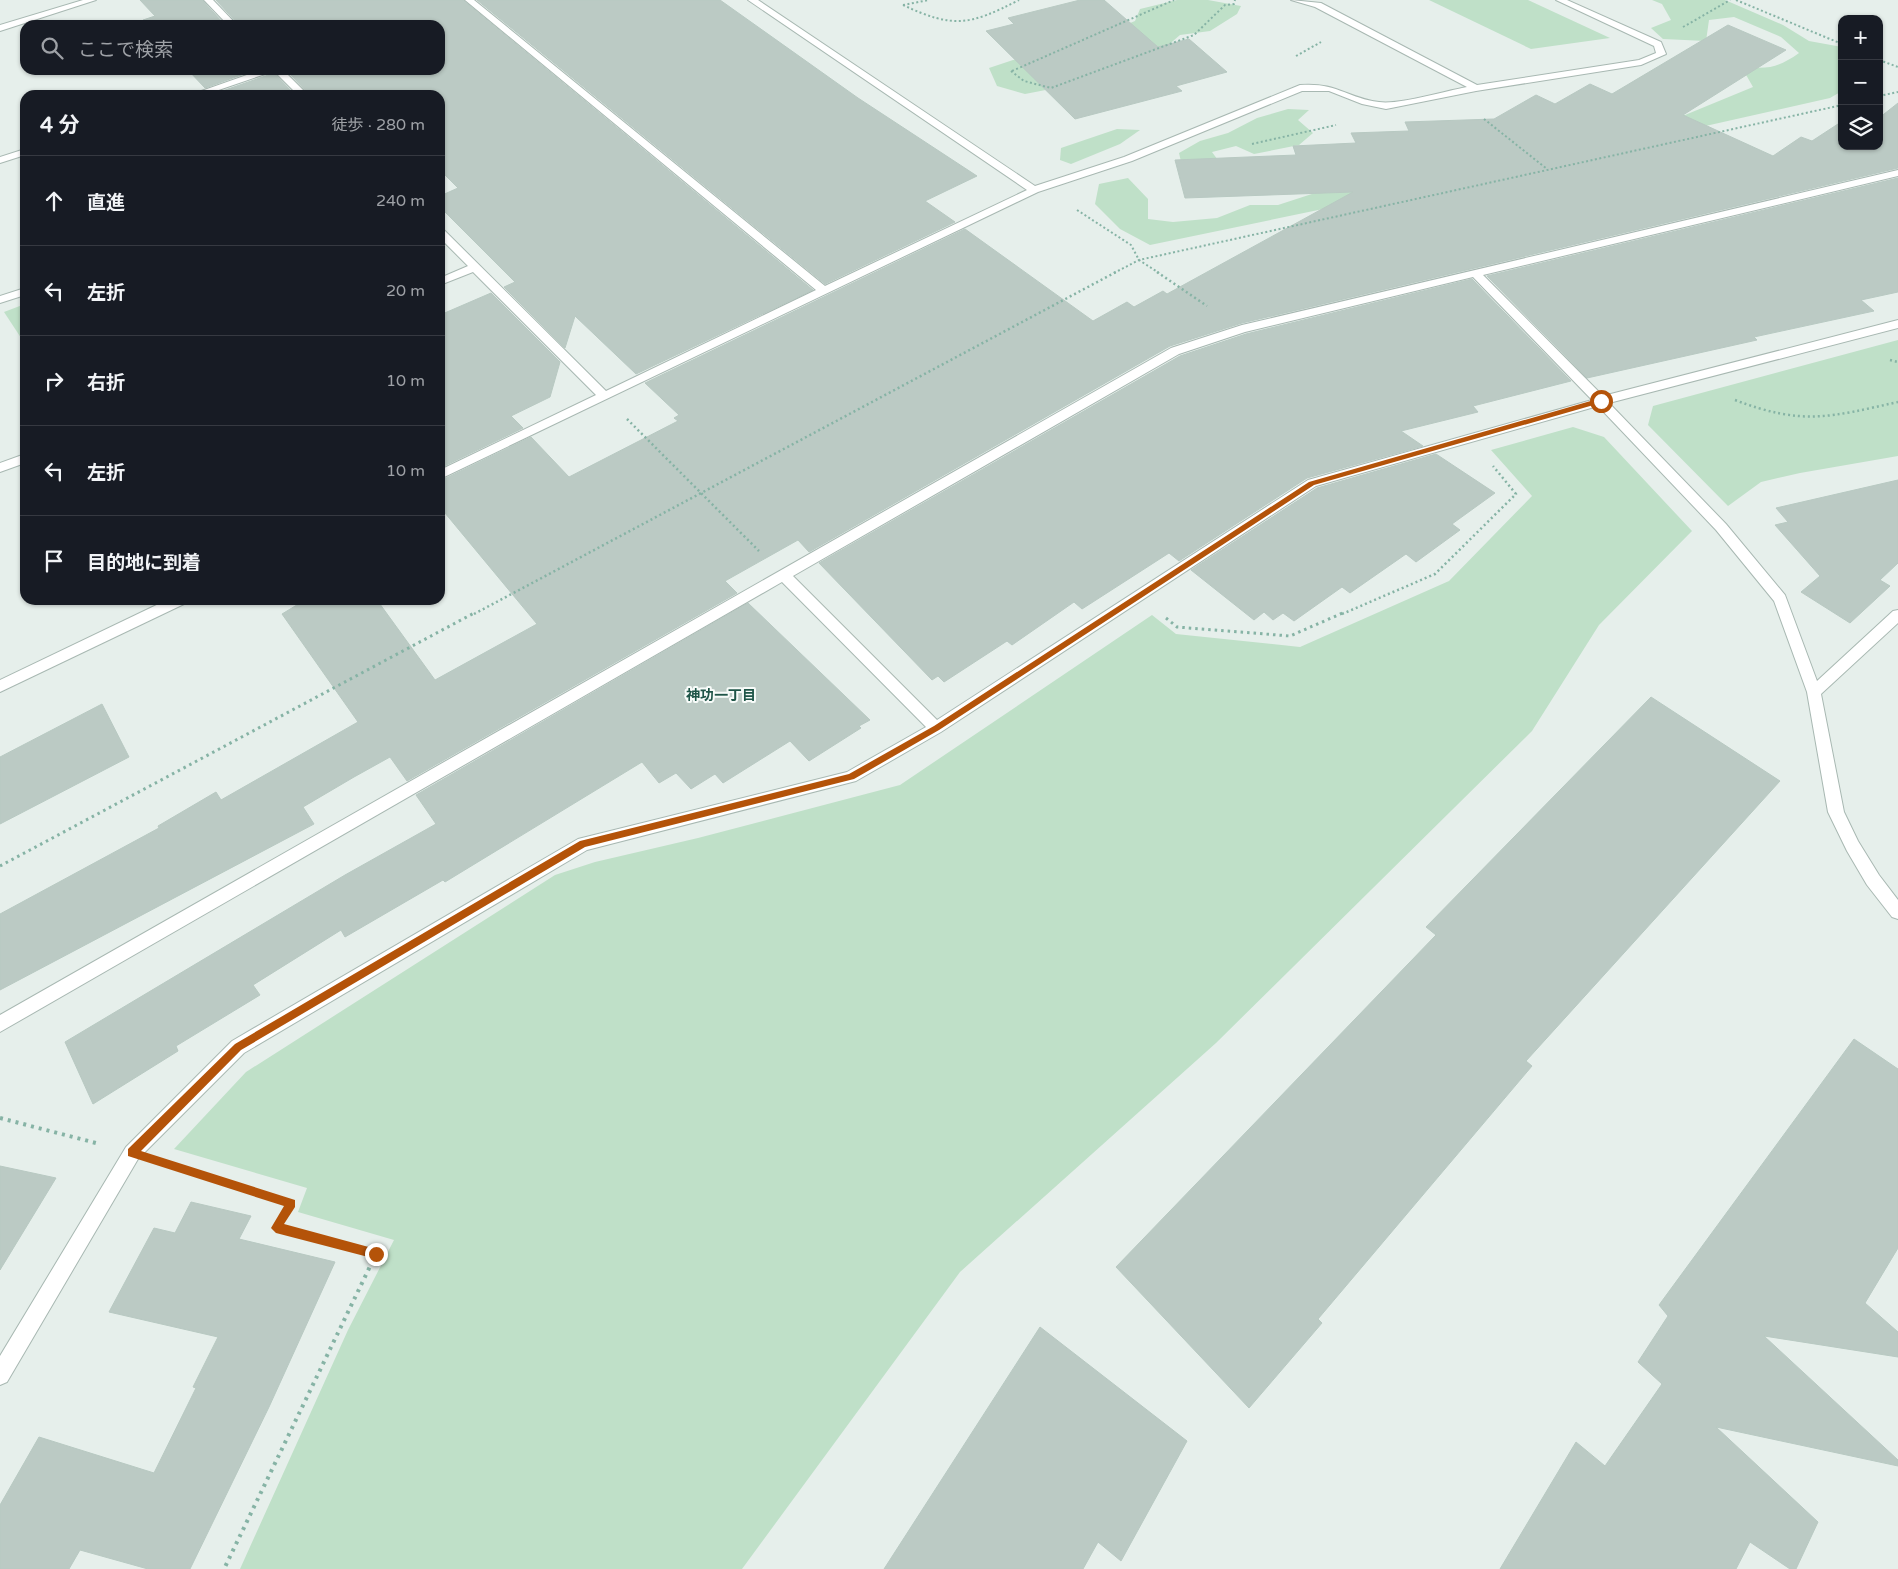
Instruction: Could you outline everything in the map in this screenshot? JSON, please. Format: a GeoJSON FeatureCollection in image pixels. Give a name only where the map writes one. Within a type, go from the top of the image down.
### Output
{"type":"FeatureCollection","features":[{"type":"Feature","properties":{"kind":"street"},"geometry":{"type":"LineString","coordinates":[[26,20],[92,0]]}},
{"type":"Feature","properties":{"kind":"street"},"geometry":{"type":"LineString","coordinates":[[208,0],[228,20]]}},
{"type":"Feature","properties":{"kind":"street"},"geometry":{"type":"LineString","coordinates":[[469,0],[824,290]]}},
{"type":"Feature","properties":{"kind":"street"},"geometry":{"type":"LineString","coordinates":[[752,0],[1034,190]]}},
{"type":"Feature","properties":{"kind":"street"},"geometry":{"type":"LineString","coordinates":[[1295,0],[1318,5],[1476,88]]}},
{"type":"Feature","properties":{"kind":"street"},"geometry":{"type":"LineString","coordinates":[[445,473],[1034,190],[1128,159],[1300,88],[1316,86],[1334,89],[1372,106],[1386,106],[1476,88],[1641,62],[1661,54],[1658,44],[1560,0]]}},
{"type":"Feature","properties":{"kind":"street"},"geometry":{"type":"LineString","coordinates":[[0,28],[20,22]]}},
{"type":"Feature","properties":{"kind":"street"},"geometry":{"type":"LineString","coordinates":[[211,90],[255,75]]}},
{"type":"Feature","properties":{"kind":"street"},"geometry":{"type":"LineString","coordinates":[[283,75],[298,90]]}},
{"type":"Feature","properties":{"kind":"street"},"geometry":{"type":"LineString","coordinates":[[0,160],[20,154]]}},
{"type":"Feature","properties":{"kind":"street"},"geometry":{"type":"LineString","coordinates":[[0,1024],[1175,351],[1242,329],[1898,173]]}},
{"type":"Feature","properties":{"kind":"street"},"geometry":{"type":"LineString","coordinates":[[445,237],[604,396]]}},
{"type":"Feature","properties":{"kind":"street"},"geometry":{"type":"LineString","coordinates":[[445,280],[475,267]]}},
{"type":"Feature","properties":{"kind":"street"},"geometry":{"type":"LineString","coordinates":[[1476,274],[1721,527],[1780,599],[1814,692],[1836,812],[1852,846],[1873,880],[1898,912]]}},
{"type":"Feature","properties":{"kind":"street"},"geometry":{"type":"LineString","coordinates":[[0,300],[20,293]]}},
{"type":"Feature","properties":{"kind":"street"},"geometry":{"type":"LineString","coordinates":[[0,1376],[132,1153],[238,1047],[583,844],[851,777],[936,728],[1312,483],[1601,401],[1898,324]]}},
{"type":"Feature","properties":{"kind":"street"},"geometry":{"type":"LineString","coordinates":[[0,468],[20,460]]}},
{"type":"Feature","properties":{"kind":"street"},"geometry":{"type":"LineString","coordinates":[[783,575],[936,728]]}},
{"type":"Feature","properties":{"kind":"street"},"geometry":{"type":"LineString","coordinates":[[0,686],[169,605]]}},
{"type":"Feature","properties":{"kind":"street"},"geometry":{"type":"LineString","coordinates":[[1814,692],[1898,614]]}},
{"type":"Feature","properties":{"kind":"path"},"geometry":{"type":"LineString","coordinates":[[929,0],[903,5],[923,15],[963,24],[1019,0]]}},
{"type":"Feature","properties":{"kind":"path"},"geometry":{"type":"LineString","coordinates":[[1174,0],[1011,71],[1024,81],[1051,88],[1194,35],[1225,5],[1234,4],[1235,0]]}},
{"type":"Feature","properties":{"kind":"path"},"geometry":{"type":"LineString","coordinates":[[1658,44],[1668,36],[1730,0]]}},
{"type":"Feature","properties":{"kind":"path"},"geometry":{"type":"LineString","coordinates":[[1736,0],[1838,42]]}},
{"type":"Feature","properties":{"kind":"path"},"geometry":{"type":"LineString","coordinates":[[1883,62],[1898,68]]}},
{"type":"Feature","properties":{"kind":"path"},"geometry":{"type":"LineString","coordinates":[[1883,95],[1898,92]]}},
{"type":"Feature","properties":{"kind":"path"},"geometry":{"type":"LineString","coordinates":[[1445,94],[1501,131],[1547,170]]}},
{"type":"Feature","properties":{"kind":"path"},"geometry":{"type":"LineString","coordinates":[[1244,146],[1359,120],[1372,106]]}},
{"type":"Feature","properties":{"kind":"path"},"geometry":{"type":"LineString","coordinates":[[0,866],[1139,260],[1838,106]]}},
{"type":"Feature","properties":{"kind":"path"},"geometry":{"type":"LineString","coordinates":[[1034,190],[1057,196],[1131,245],[1139,260],[1242,329]]}},
{"type":"Feature","properties":{"kind":"path"},"geometry":{"type":"LineString","coordinates":[[604,396],[783,575]]}},
{"type":"Feature","properties":{"kind":"path"},"geometry":{"type":"LineString","coordinates":[[1734,399],[1752,406],[1805,418],[1846,414],[1898,402]]}},
{"type":"Feature","properties":{"kind":"path"},"geometry":{"type":"LineString","coordinates":[[1139,596],[1177,627],[1290,636],[1435,574],[1516,494],[1470,438]]}},
{"type":"Feature","properties":{"kind":"path"},"geometry":{"type":"LineString","coordinates":[[0,1118],[132,1153],[291,1203],[276,1228],[376,1254],[224,1569]]}},
{"type":"Feature","properties":{"kind":"green space"},"geometry":{"type":"Polygon","coordinates":[[[1177,0],[1208,0],[1241,6],[1237,14],[1210,31],[1180,35],[1159,53],[1061,87],[1025,94],[997,86],[989,68],[1013,60],[1060,52],[1135,21],[1140,9],[1177,0]]]}},
{"type":"Feature","properties":{"kind":"green space"},"geometry":{"type":"Polygon","coordinates":[[[1429,0],[1528,0],[1610,38],[1531,49],[1429,0]]]}},
{"type":"Feature","properties":{"kind":"green space"},"geometry":{"type":"Polygon","coordinates":[[[1652,0],[1725,0],[1783,25],[1809,41],[1838,46],[1838,93],[1830,98],[1492,174],[1150,245],[1120,229],[1095,204],[1099,184],[1128,178],[1148,199],[1148,219],[1173,222],[1217,218],[1250,205],[1278,205],[1318,192],[1672,112],[1685,115],[1753,87],[1741,66],[1772,67],[1785,62],[1799,53],[1781,37],[1734,17],[1709,20],[1706,41],[1663,39],[1651,28],[1671,20],[1662,4],[1652,0]]]}},
{"type":"Feature","properties":{"kind":"green space"},"geometry":{"type":"Polygon","coordinates":[[[1288,109],[1309,110],[1298,120],[1313,133],[1299,145],[1254,154],[1236,146],[1212,152],[1220,163],[1183,170],[1179,153],[1200,141],[1228,133],[1257,118],[1288,109]]]}},
{"type":"Feature","properties":{"kind":"green space"},"geometry":{"type":"Polygon","coordinates":[[[1117,129],[1140,130],[1120,144],[1071,164],[1060,160],[1061,148],[1117,129]]]}},
{"type":"Feature","properties":{"kind":"green space"},"geometry":{"type":"Polygon","coordinates":[[[20,306],[20,336],[4,312],[20,306]]]}},
{"type":"Feature","properties":{"kind":"green space"},"geometry":{"type":"Polygon","coordinates":[[[1898,340],[1898,456],[1800,473],[1761,482],[1728,506],[1648,425],[1653,406],[1898,340]]]}},
{"type":"Feature","properties":{"kind":"green space"},"geometry":{"type":"Polygon","coordinates":[[[1573,427],[1604,437],[1692,531],[1599,625],[1532,731],[1216,1043],[960,1272],[742,1569],[240,1569],[348,1330],[394,1240],[298,1212],[307,1188],[174,1149],[246,1072],[555,875],[595,862],[698,838],[900,785],[1152,615],[1176,634],[1300,647],[1449,581],[1532,496],[1491,450],[1573,427]]]}},
{"type":"Feature","properties":{"kind":"building"},"geometry":{"type":"Polygon","coordinates":[[[140,0],[202,0],[220,20],[143,20],[155,16],[140,0]]]}},
{"type":"Feature","properties":{"kind":"building"},"geometry":{"type":"Polygon","coordinates":[[[216,0],[463,0],[813,290],[636,374],[575,316],[565,348],[504,287],[515,282],[445,212],[445,194],[458,188],[445,175],[445,90],[305,90],[291,75],[445,75],[445,20],[234,20],[216,0]]]}},
{"type":"Feature","properties":{"kind":"building"},"geometry":{"type":"Polygon","coordinates":[[[477,0],[720,0],[858,98],[977,176],[925,201],[955,222],[825,284],[477,0]]]}},
{"type":"Feature","properties":{"kind":"building"},"geometry":{"type":"Polygon","coordinates":[[[1080,0],[1104,0],[1158,47],[1189,39],[1227,72],[1176,86],[1182,91],[1075,119],[986,31],[1014,24],[1008,18],[1080,0]]]}},
{"type":"Feature","properties":{"kind":"building"},"geometry":{"type":"Polygon","coordinates":[[[1728,25],[1786,50],[1683,115],[1773,156],[1801,137],[1812,141],[1838,124],[1838,150],[1883,150],[1883,115],[1898,103],[1898,168],[1242,323],[1170,346],[809,552],[798,540],[725,581],[737,593],[407,781],[390,757],[303,807],[314,824],[0,990],[0,914],[159,828],[158,826],[216,792],[221,800],[358,722],[282,614],[297,605],[381,605],[435,680],[537,624],[445,513],[445,479],[531,437],[569,477],[678,421],[674,418],[679,415],[645,383],[965,229],[1093,321],[1127,302],[1134,307],[1163,291],[1167,294],[1353,192],[1185,198],[1175,160],[1296,155],[1293,146],[1356,143],[1351,133],[1409,131],[1405,122],[1494,119],[1536,95],[1555,104],[1590,84],[1612,94],[1728,25]]]}},
{"type":"Feature","properties":{"kind":"building"},"geometry":{"type":"Polygon","coordinates":[[[193,75],[241,75],[205,88],[193,75]]]}},
{"type":"Feature","properties":{"kind":"building"},"geometry":{"type":"Polygon","coordinates":[[[268,75],[276,75],[290,90],[225,90],[268,75]]]}},
{"type":"Feature","properties":{"kind":"building"},"geometry":{"type":"Polygon","coordinates":[[[1898,178],[1898,292],[1861,300],[1874,311],[1754,337],[1757,340],[1587,378],[1487,276],[1898,178]]]}},
{"type":"Feature","properties":{"kind":"building"},"geometry":{"type":"Polygon","coordinates":[[[1472,279],[1571,381],[1473,406],[1478,412],[1401,431],[1423,446],[1307,478],[1179,561],[1169,553],[1082,609],[1074,602],[1012,645],[1007,641],[944,682],[938,676],[932,680],[819,563],[1180,356],[1246,334],[1472,279]]]}},
{"type":"Feature","properties":{"kind":"building"},"geometry":{"type":"Polygon","coordinates":[[[491,293],[560,362],[550,397],[511,416],[523,428],[445,466],[445,313],[491,293]]]}},
{"type":"Feature","properties":{"kind":"building"},"geometry":{"type":"Polygon","coordinates":[[[1436,454],[1495,493],[1452,524],[1460,530],[1416,562],[1406,554],[1350,593],[1342,587],[1294,621],[1283,613],[1273,620],[1264,612],[1254,620],[1191,570],[1317,488],[1436,454]]]}},
{"type":"Feature","properties":{"kind":"building"},"geometry":{"type":"Polygon","coordinates":[[[1898,480],[1898,563],[1880,580],[1890,586],[1850,623],[1801,592],[1820,576],[1775,525],[1788,522],[1776,508],[1898,480]]]}},
{"type":"Feature","properties":{"kind":"building"},"geometry":{"type":"Polygon","coordinates":[[[748,603],[870,720],[859,726],[861,728],[809,761],[790,741],[723,783],[715,774],[691,789],[676,773],[659,783],[642,762],[445,882],[443,880],[345,937],[341,930],[253,985],[260,995],[176,1046],[178,1051],[93,1104],[65,1042],[345,875],[436,824],[416,795],[748,603]]]}},
{"type":"Feature","properties":{"kind":"building"},"geometry":{"type":"Polygon","coordinates":[[[1651,697],[1780,781],[1526,1061],[1532,1066],[1318,1319],[1322,1323],[1249,1408],[1116,1267],[1436,935],[1426,927],[1651,697]]]}},
{"type":"Feature","properties":{"kind":"building"},"geometry":{"type":"Polygon","coordinates":[[[102,704],[129,757],[0,824],[0,757],[102,704]]]}},
{"type":"Feature","properties":{"kind":"building"},"geometry":{"type":"Polygon","coordinates":[[[1854,1039],[1898,1069],[1898,1248],[1865,1303],[1898,1332],[1898,1357],[1764,1336],[1898,1460],[1898,1466],[1716,1427],[1818,1522],[1796,1569],[1790,1569],[1750,1542],[1736,1569],[1500,1569],[1576,1442],[1605,1466],[1662,1384],[1638,1362],[1668,1316],[1659,1305],[1854,1039]]]}},
{"type":"Feature","properties":{"kind":"building"},"geometry":{"type":"Polygon","coordinates":[[[0,1166],[56,1178],[0,1270],[0,1166]]]}},
{"type":"Feature","properties":{"kind":"building"},"geometry":{"type":"Polygon","coordinates":[[[191,1202],[251,1216],[239,1239],[335,1262],[269,1407],[190,1569],[148,1569],[80,1550],[69,1569],[0,1569],[0,1505],[39,1437],[154,1473],[196,1388],[193,1387],[218,1337],[109,1312],[154,1228],[175,1233],[191,1202]]]}},
{"type":"Feature","properties":{"kind":"building"},"geometry":{"type":"Polygon","coordinates":[[[1040,1327],[1187,1441],[1121,1561],[1098,1542],[1083,1569],[884,1569],[1040,1327]]]}},
{"type":"Feature","properties":{"kind":"district","name":"神功一丁目"},"geometry":{"type":"Point","coordinates":[721,695]}},
{"type":"Feature","properties":{"kind":"route"},"geometry":{"type":"LineString","coordinates":[[376,1254],[276,1228],[291,1203],[132,1153],[238,1047],[583,844],[851,777],[936,728],[1312,483],[1601,401]]}}]}
